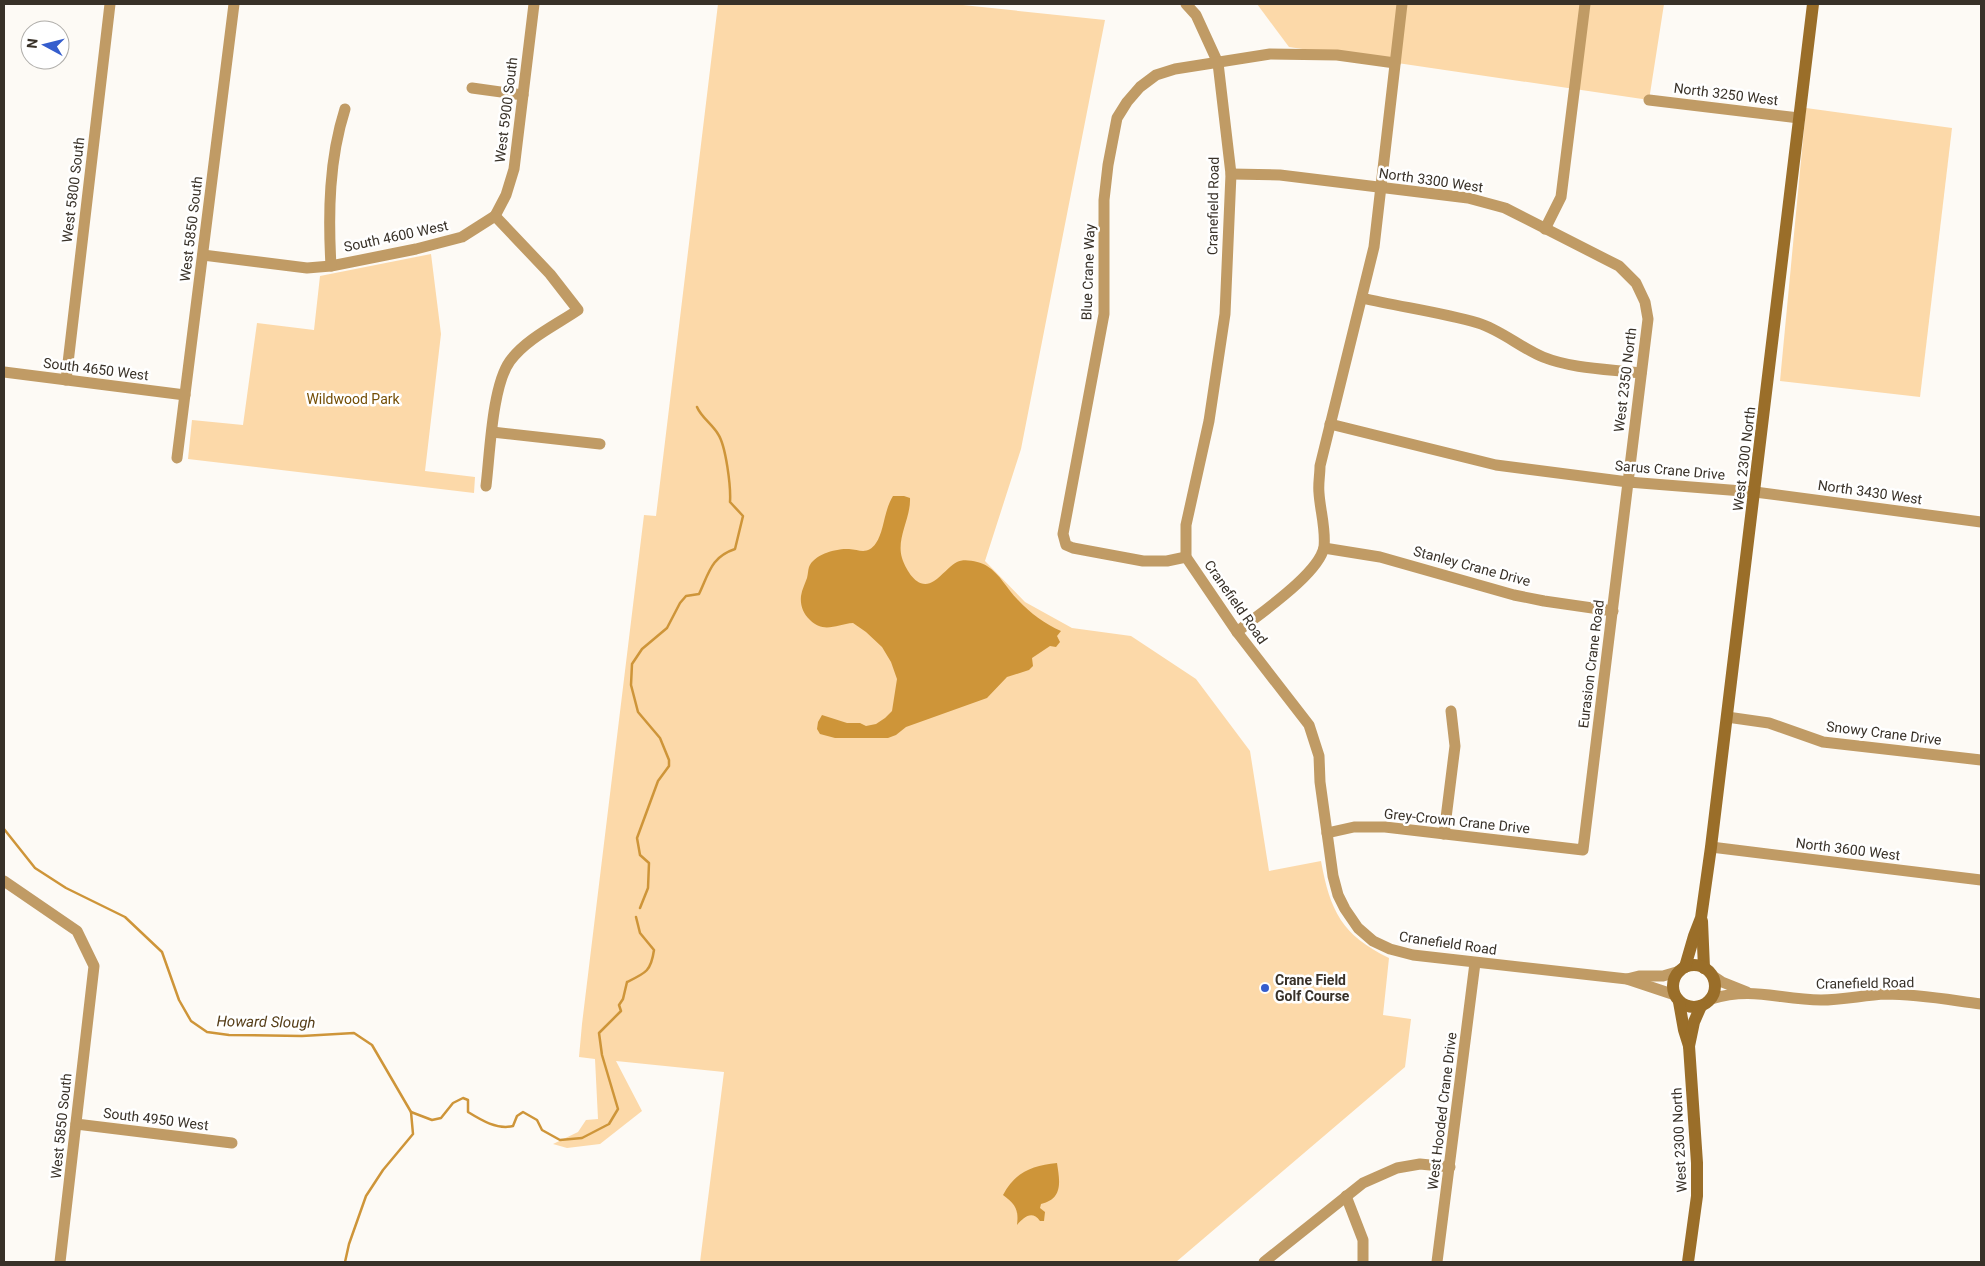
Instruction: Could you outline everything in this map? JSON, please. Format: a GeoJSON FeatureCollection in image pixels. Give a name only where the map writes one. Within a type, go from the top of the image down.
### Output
{"type":"FeatureCollection","features":[{"type":"Feature","properties":{"kind":"street","name":"West 5800 South"},"geometry":{"type":"LineString","coordinates":[[66,380],[110,4]]}},
{"type":"Feature","properties":{"kind":"street","name":"West 5850 South"},"geometry":{"type":"LineString","coordinates":[[177,458],[234,4]]}},
{"type":"Feature","properties":{"kind":"street","name":"West 5900 South"},"geometry":{"type":"LineString","coordinates":[[495,216],[506,196],[514,169],[534,4]]}},
{"type":"Feature","properties":{"kind":"street","name":"Cranefield Road"},"geometry":{"type":"LineString","coordinates":[[1186,4],[1196,15],[1218,63],[1231,174],[1225,314],[1209,421],[1186,525],[1186,558],[1237,632],[1309,724],[1319,756],[1320,782],[1327,832],[1338,895],[1344,909],[1358,928],[1373,941],[1390,949],[1413,955],[1475,963],[1626,979],[1677,998]]}},
{"type":"Feature","properties":{"kind":"street"},"geometry":{"type":"LineString","coordinates":[[1237,632],[1298,583],[1311,570],[1324,548],[1323,520],[1318,491],[1320,466],[1374,248],[1402,4]]}},
{"type":"Feature","properties":{"kind":"street"},"geometry":{"type":"LineString","coordinates":[[1546,229],[1561,197],[1585,4]]}},
{"type":"Feature","properties":{"kind":"street","name":"West 2300 North"},"geometry":{"type":"LineString","coordinates":[[1701,918],[1755,492],[1813,4]]}},
{"type":"Feature","properties":{"kind":"street","name":"Blue Crane Way"},"geometry":{"type":"LineString","coordinates":[[1186,558],[1167,561],[1143,561],[1073,548],[1066,546],[1063,534],[1104,314],[1104,200],[1108,165],[1117,118],[1127,102],[1140,87],[1156,75],[1175,69],[1270,54],[1337,54],[1395,63]]}},
{"type":"Feature","properties":{"kind":"street"},"geometry":{"type":"LineString","coordinates":[[472,88],[523,95]]}},
{"type":"Feature","properties":{"kind":"street","name":"North 3250 West"},"geometry":{"type":"LineString","coordinates":[[1649,100],[1799,118]]}},
{"type":"Feature","properties":{"kind":"street"},"geometry":{"type":"LineString","coordinates":[[332,266],[329,218],[336,137],[345,109]]}},
{"type":"Feature","properties":{"kind":"street","name":"North 3300 West"},"geometry":{"type":"LineString","coordinates":[[1231,174],[1280,175],[1468,198],[1505,208],[1619,266],[1636,283]]}},
{"type":"Feature","properties":{"kind":"street","name":"South 4600 West"},"geometry":{"type":"LineString","coordinates":[[203,256],[307,268],[332,266],[416,249],[462,236],[495,216]]}},
{"type":"Feature","properties":{"kind":"street"},"geometry":{"type":"LineString","coordinates":[[486,486],[501,376],[510,360],[528,344],[578,310],[550,274],[495,216]]}},
{"type":"Feature","properties":{"kind":"street","name":"West 2350 North"},"geometry":{"type":"LineString","coordinates":[[1628,482],[1648,319],[1645,302],[1636,283]]}},
{"type":"Feature","properties":{"kind":"street"},"geometry":{"type":"LineString","coordinates":[[1362,298],[1435,312],[1481,324],[1543,356],[1567,364],[1641,373]]}},
{"type":"Feature","properties":{"kind":"street","name":"South 4650 West"},"geometry":{"type":"LineString","coordinates":[[4,372],[185,395]]}},
{"type":"Feature","properties":{"kind":"street","name":"Sarus Crane Drive"},"geometry":{"type":"LineString","coordinates":[[1330,424],[1496,465],[1628,482],[1755,492]]}},
{"type":"Feature","properties":{"kind":"street"},"geometry":{"type":"LineString","coordinates":[[492,432],[600,444]]}},
{"type":"Feature","properties":{"kind":"street","name":"Eurasion Crane Road"},"geometry":{"type":"LineString","coordinates":[[1583,850],[1628,482]]}},
{"type":"Feature","properties":{"kind":"street","name":"North 3430 West"},"geometry":{"type":"LineString","coordinates":[[1755,492],[1981,522]]}},
{"type":"Feature","properties":{"kind":"street","name":"Stanley Crane Drive"},"geometry":{"type":"LineString","coordinates":[[1324,548],[1380,557],[1514,595],[1612,611]]}},
{"type":"Feature","properties":{"kind":"street"},"geometry":{"type":"LineString","coordinates":[[1444,834],[1455,746],[1451,711]]}},
{"type":"Feature","properties":{"kind":"street","name":"Snowy Crane Drive"},"geometry":{"type":"LineString","coordinates":[[1727,717],[1769,723],[1823,742],[1981,760]]}},
{"type":"Feature","properties":{"kind":"street","name":"Grey-Crown Crane Drive"},"geometry":{"type":"LineString","coordinates":[[1327,832],[1354,827],[1385,827],[1583,850]]}},
{"type":"Feature","properties":{"kind":"street","name":"North 3600 West"},"geometry":{"type":"LineString","coordinates":[[1711,847],[1981,880]]}},
{"type":"Feature","properties":{"kind":"street","name":"West 5850 South"},"geometry":{"type":"LineString","coordinates":[[4,881],[76,931],[94,966],[60,1262]]}},
{"type":"Feature","properties":{"kind":"street"},"geometry":{"type":"LineString","coordinates":[[1689,1046],[1673,982],[1682,969],[1701,918]]}},
{"type":"Feature","properties":{"kind":"street"},"geometry":{"type":"LineString","coordinates":[[1689,1046],[1694,1022],[1715,988],[1709,972],[1701,918]]}},
{"type":"Feature","properties":{"kind":"street","name":"West Hooded Crane Drive"},"geometry":{"type":"LineString","coordinates":[[1437,1262],[1475,963]]}},
{"type":"Feature","properties":{"kind":"street"},"geometry":{"type":"LineString","coordinates":[[1682,969],[1691,965],[1709,972]]}},
{"type":"Feature","properties":{"kind":"street","name":"Cranefield Road"},"geometry":{"type":"LineString","coordinates":[[1626,979],[1639,976],[1663,976],[1682,969]]}},
{"type":"Feature","properties":{"kind":"street","name":"Cranefield Road"},"geometry":{"type":"LineString","coordinates":[[1709,972],[1722,982],[1749,992]]}},
{"type":"Feature","properties":{"kind":"street","name":"Cranefield Road"},"geometry":{"type":"LineString","coordinates":[[1706,1003],[1725,995],[1749,992],[1820,1000],[1884,994],[1908,995],[1981,1004]]}},
{"type":"Feature","properties":{"kind":"street"},"geometry":{"type":"LineString","coordinates":[[1677,998],[1690,1007],[1706,1003]]}},
{"type":"Feature","properties":{"kind":"street","name":"West 2300 North"},"geometry":{"type":"LineString","coordinates":[[1688,1262],[1697,1196],[1697,1163],[1689,1046]]}},
{"type":"Feature","properties":{"kind":"street","name":"South 4950 West"},"geometry":{"type":"LineString","coordinates":[[76,1124],[232,1143]]}},
{"type":"Feature","properties":{"kind":"street"},"geometry":{"type":"LineString","coordinates":[[1264,1262],[1363,1183],[1397,1168],[1420,1164],[1450,1167]]}},
{"type":"Feature","properties":{"kind":"street"},"geometry":{"type":"LineString","coordinates":[[1346,1196],[1363,1240],[1363,1262]]}},
{"type":"Feature","properties":{"kind":"green space","name":"Crane Field Golf Course"},"geometry":{"type":"Polygon","coordinates":[[[718,4],[953,4],[1105,20],[1021,449],[985,561],[1025,602],[1072,628],[1131,636],[1196,679],[1250,751],[1269,871],[1321,861],[1329,894],[1341,920],[1360,940],[1389,958],[1383,1015],[1411,1019],[1405,1067],[1176,1262],[700,1262],[724,1072],[616,1061],[642,1111],[600,1144],[567,1148],[553,1144],[578,1132],[586,1120],[598,1119],[595,1059],[579,1057],[582,1024],[644,515],[656,516],[718,4]]]}},
{"type":"Feature","properties":{"kind":"green space"},"geometry":{"type":"Polygon","coordinates":[[[1257,4],[1664,4],[1649,100],[1289,47],[1257,4]]]}},
{"type":"Feature","properties":{"kind":"green space"},"geometry":{"type":"Polygon","coordinates":[[[1806,108],[1952,128],[1920,397],[1780,381],[1806,108]]]}},
{"type":"Feature","properties":{"kind":"green space","name":"Wildwood Park"},"geometry":{"type":"Polygon","coordinates":[[[431,254],[441,334],[425,471],[475,477],[474,493],[188,459],[192,420],[243,425],[257,323],[314,330],[320,276],[431,254]]]}},
{"type":"Feature","properties":{"kind":"shaded area"},"geometry":{"type":"Polygon","coordinates":[[[893,496],[910,498],[901,550],[904,563],[913,578],[923,584],[928,584],[960,561],[972,561],[984,565],[996,573],[1014,596],[1028,609],[1044,622],[1061,631],[1057,636],[1060,642],[1056,647],[1050,646],[1032,658],[1033,666],[1029,670],[1007,677],[987,698],[906,727],[896,735],[888,738],[835,738],[820,734],[817,729],[822,715],[847,723],[860,723],[866,726],[876,724],[892,711],[897,679],[891,662],[882,647],[853,623],[831,627],[820,627],[815,624],[804,612],[801,593],[809,567],[821,555],[838,550],[864,551],[873,547],[881,533],[893,496]]]}},
{"type":"Feature","properties":{"kind":"shaded area"},"geometry":{"type":"Polygon","coordinates":[[[1057,1163],[1059,1183],[1057,1194],[1048,1202],[1041,1204],[1040,1208],[1045,1212],[1044,1221],[1040,1221],[1031,1215],[1025,1217],[1017,1225],[1015,1207],[1003,1195],[1008,1187],[1019,1175],[1032,1168],[1057,1163]]]}},
{"type":"Feature","properties":{"kind":"waterway"},"geometry":{"type":"LineString","coordinates":[[640,908],[648,888],[649,863],[640,855],[637,838],[658,781],[669,766],[669,760],[660,738],[638,712],[631,685],[632,664],[642,649],[667,628],[680,603],[686,596],[699,594],[708,573],[716,561],[727,552],[735,549],[743,516],[730,502],[730,487],[721,440],[716,430],[697,407]]}},
{"type":"Feature","properties":{"kind":"waterway","name":"Howard Slough"},"geometry":{"type":"LineString","coordinates":[[4,829],[35,868],[66,888],[125,917],[162,952],[179,1000],[191,1021],[207,1032],[229,1035],[302,1036],[354,1033],[372,1045],[411,1112],[413,1134],[383,1170],[366,1196],[349,1244],[345,1262]]}},
{"type":"Feature","properties":{"kind":"waterway"},"geometry":{"type":"LineString","coordinates":[[411,1112],[432,1120],[441,1118],[453,1103],[463,1098],[468,1100],[468,1112],[489,1124],[501,1127],[513,1126],[517,1116],[523,1112],[537,1120],[542,1130],[560,1140],[582,1138],[609,1124],[618,1109],[602,1055],[599,1033],[621,1011],[619,1005],[623,999],[627,982],[639,976],[649,967],[654,950],[640,933],[636,917]]}},
{"type":"Feature","properties":{"kind":"place","name":"Crane Field Golf Course"},"geometry":{"type":"Point","coordinates":[1265,988]}}]}
